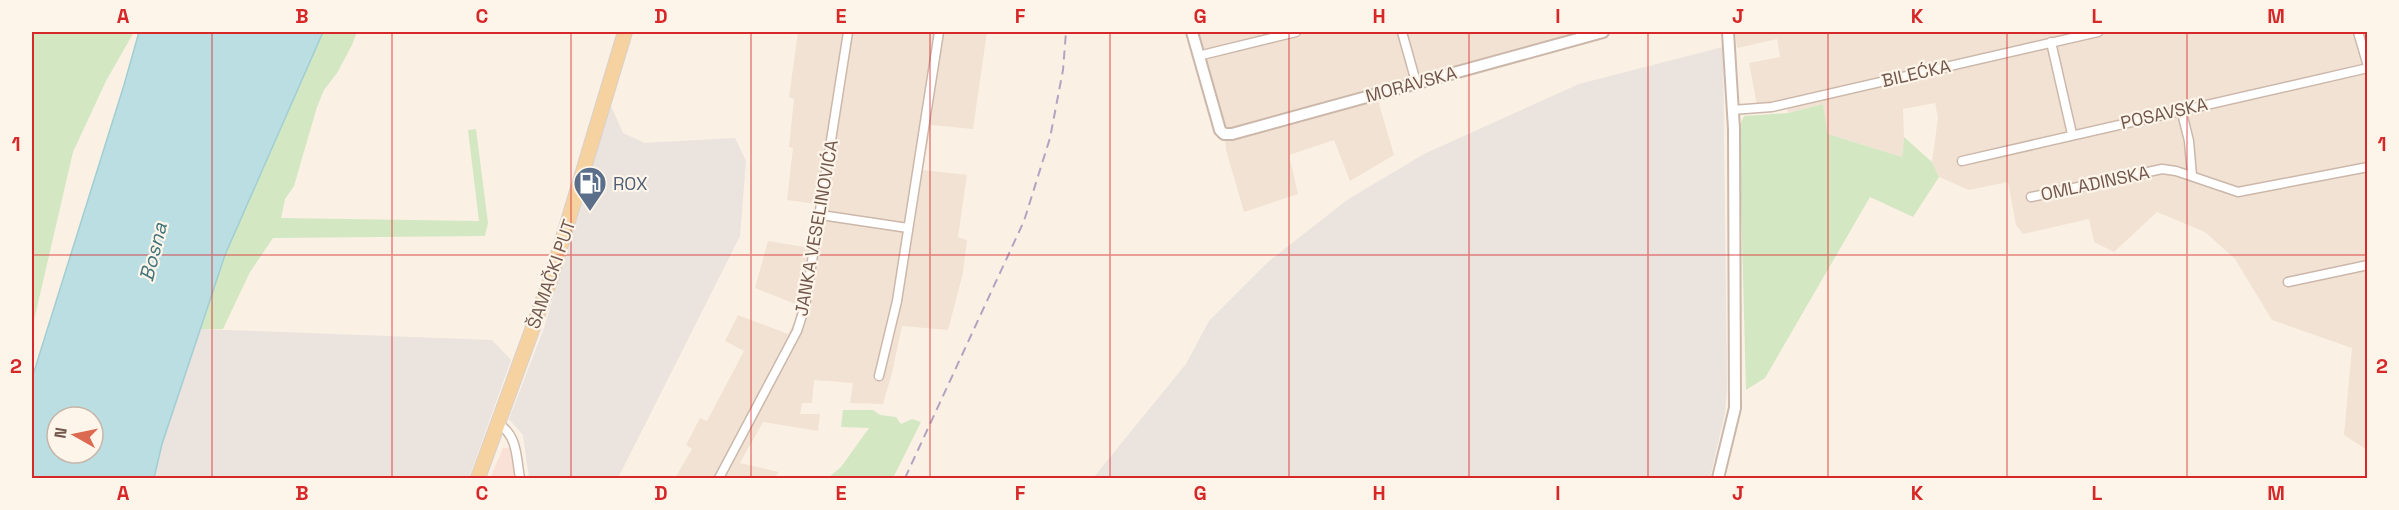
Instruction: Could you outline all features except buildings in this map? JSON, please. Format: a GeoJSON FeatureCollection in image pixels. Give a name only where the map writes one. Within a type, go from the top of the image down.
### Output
{"type":"FeatureCollection","features":[{"type":"Feature","properties":{"kind":"main road","name":"ŠAMAČKI PUT"},"geometry":{"type":"LineString","coordinates":[[478,478],[556,260],[625,32]]}},
{"type":"Feature","properties":{"kind":"street","name":"JANKA VESELINOVIĆA"},"geometry":{"type":"LineString","coordinates":[[719,478],[797,331],[805,306],[848,32]]}},
{"type":"Feature","properties":{"kind":"street"},"geometry":{"type":"LineString","coordinates":[[879,376],[897,301],[939,32]]}},
{"type":"Feature","properties":{"kind":"street"},"geometry":{"type":"LineString","coordinates":[[1192,32],[1198,56],[1296,32]]}},
{"type":"Feature","properties":{"kind":"street"},"geometry":{"type":"LineString","coordinates":[[1402,32],[1416,82]]}},
{"type":"Feature","properties":{"kind":"street","name":"MORAVSKA"},"geometry":{"type":"LineString","coordinates":[[1198,56],[1220,130],[1224,134],[1232,134],[1603,32]]}},
{"type":"Feature","properties":{"kind":"street"},"geometry":{"type":"LineString","coordinates":[[1718,478],[1735,408],[1732,110],[1728,32]]}},
{"type":"Feature","properties":{"kind":"street","name":"BILEĆKA"},"geometry":{"type":"LineString","coordinates":[[1732,110],[1772,106],[2098,32]]}},
{"type":"Feature","properties":{"kind":"street"},"geometry":{"type":"LineString","coordinates":[[2358,32],[2367,67]]}},
{"type":"Feature","properties":{"kind":"street"},"geometry":{"type":"LineString","coordinates":[[2051,42],[2072,134]]}},
{"type":"Feature","properties":{"kind":"street","name":"POSAVSKA"},"geometry":{"type":"LineString","coordinates":[[1962,160],[2367,67]]}},
{"type":"Feature","properties":{"kind":"street"},"geometry":{"type":"LineString","coordinates":[[2181,109],[2189,141],[2193,176]]}},
{"type":"Feature","properties":{"kind":"street","name":"OMLADINSKA"},"geometry":{"type":"LineString","coordinates":[[2031,197],[2150,170],[2176,171],[2232,191],[2243,192],[2367,167]]}},
{"type":"Feature","properties":{"kind":"street"},"geometry":{"type":"LineString","coordinates":[[821,215],[908,228]]}},
{"type":"Feature","properties":{"kind":"street"},"geometry":{"type":"LineString","coordinates":[[2288,282],[2367,265]]}},
{"type":"Feature","properties":{"kind":"street"},"geometry":{"type":"LineString","coordinates":[[499,424],[514,440],[520,478]]}},
{"type":"Feature","properties":{"kind":"shaded area"},"geometry":{"type":"Polygon","coordinates":[[[798,32],[987,32],[973,129],[931,125],[923,170],[967,175],[958,237],[967,240],[963,273],[948,330],[902,326],[883,404],[850,403],[853,383],[814,380],[812,403],[802,403],[800,414],[820,414],[818,431],[763,422],[740,463],[779,472],[774,478],[675,478],[692,449],[686,445],[700,418],[707,421],[744,351],[725,341],[738,315],[788,334],[794,323],[798,305],[755,288],[768,241],[811,248],[817,204],[787,200],[793,148],[789,147],[794,99],[789,97],[798,32]]]}},
{"type":"Feature","properties":{"kind":"shaded area"},"geometry":{"type":"Polygon","coordinates":[[[1197,32],[1597,32],[1375,90],[1394,155],[1350,181],[1334,140],[1289,155],[1298,194],[1244,212],[1226,150],[1223,121],[1197,32]]]}},
{"type":"Feature","properties":{"kind":"shaded area"},"geometry":{"type":"Polygon","coordinates":[[[1735,32],[2367,32],[2367,450],[2344,435],[2352,348],[2272,320],[2235,259],[2205,232],[2157,212],[2114,252],[2094,242],[2089,219],[2023,234],[2016,225],[2008,182],[1969,190],[1939,177],[1932,162],[1938,118],[1935,103],[1903,109],[1902,157],[1828,134],[1823,104],[1788,113],[1786,102],[1757,105],[1749,63],[1780,57],[1777,39],[1737,48],[1735,32]]]}},
{"type":"Feature","properties":{"kind":"shaded area"},"geometry":{"type":"Polygon","coordinates":[[[1723,47],[1727,387],[1725,413],[1710,478],[1093,478],[1186,364],[1209,321],[1268,262],[1347,200],[1424,154],[1579,84],[1723,47]]]}},
{"type":"Feature","properties":{"kind":"shaded area"},"geometry":{"type":"Polygon","coordinates":[[[611,106],[623,133],[645,143],[735,138],[746,161],[740,236],[618,478],[529,478],[523,435],[509,419],[544,328],[611,106]]]}},
{"type":"Feature","properties":{"kind":"shaded area"},"geometry":{"type":"Polygon","coordinates":[[[200,329],[492,340],[511,360],[469,478],[154,478],[162,444],[200,329]]]}},
{"type":"Feature","properties":{"kind":"shaded area"},"geometry":{"type":"Polygon","coordinates":[[[511,447],[515,478],[490,478],[503,448],[511,447]]]}},
{"type":"Feature","properties":{"kind":"green space"},"geometry":{"type":"Polygon","coordinates":[[[32,32],[134,32],[106,81],[73,152],[32,329],[32,32]]]}},
{"type":"Feature","properties":{"kind":"green space"},"geometry":{"type":"Polygon","coordinates":[[[323,32],[357,32],[337,73],[324,90],[317,107],[294,186],[285,199],[281,218],[479,221],[468,130],[476,129],[488,223],[485,236],[273,238],[250,272],[223,329],[200,329],[233,234],[323,32]]]}},
{"type":"Feature","properties":{"kind":"green space"},"geometry":{"type":"Polygon","coordinates":[[[1823,104],[1828,134],[1902,157],[1904,137],[1932,162],[1939,177],[1913,217],[1870,197],[1765,378],[1746,390],[1739,127],[1744,116],[1788,113],[1823,104]]]}},
{"type":"Feature","properties":{"kind":"green space"},"geometry":{"type":"Polygon","coordinates":[[[843,410],[873,410],[880,415],[896,417],[901,424],[912,419],[921,422],[893,478],[828,478],[841,467],[869,428],[841,427],[843,410]]]}},
{"type":"Feature","properties":{"kind":"water","name":"Bosna"},"geometry":{"type":"Polygon","coordinates":[[[139,32],[323,32],[225,255],[162,444],[154,478],[32,478],[32,378],[139,32]]]}},
{"type":"Feature","properties":{"kind":"railway"},"geometry":{"type":"LineString","coordinates":[[905,478],[1024,221],[1050,138],[1063,70],[1066,32]]}},
{"type":"Feature","properties":{"kind":"place","name":"ROX"},"geometry":{"type":"Point","coordinates":[590,212]}}]}
